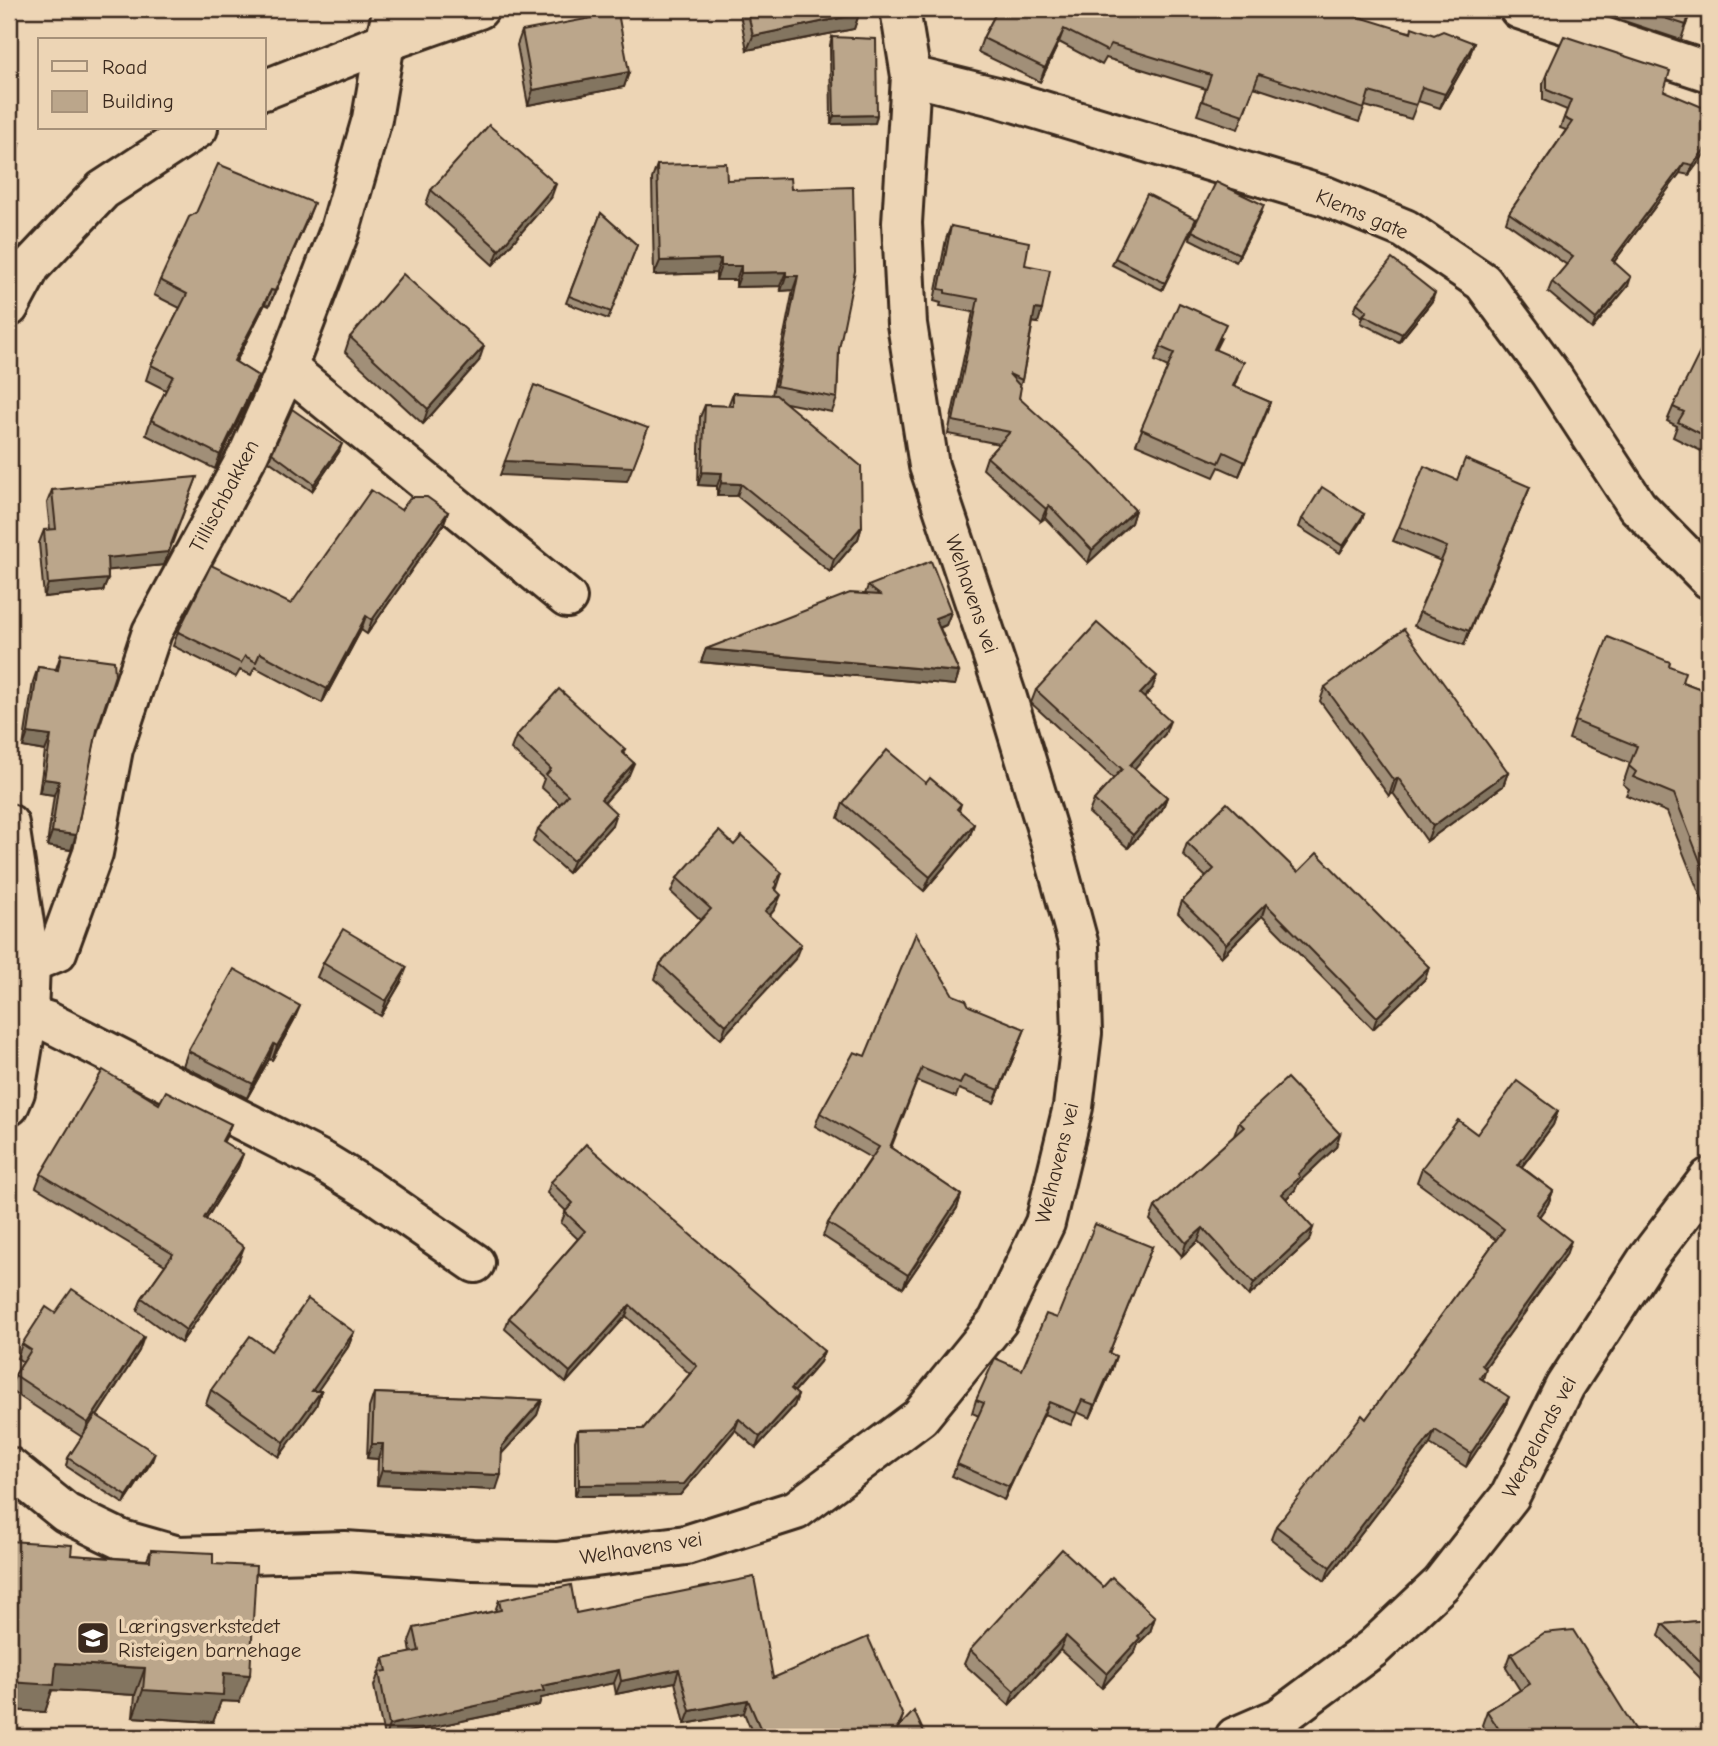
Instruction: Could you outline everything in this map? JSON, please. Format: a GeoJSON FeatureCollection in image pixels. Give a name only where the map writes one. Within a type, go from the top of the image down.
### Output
{"type":"FeatureCollection","features":[{"type":"Feature","properties":{"kind":"street"},"geometry":{"type":"LineString","coordinates":[[266,89],[389,25],[479,9]]}},
{"type":"Feature","properties":{"kind":"street","name":"Welhavens vei"},"geometry":{"type":"LineString","coordinates":[[9,1467],[66,1513],[122,1540],[178,1556],[345,1551],[473,1560],[557,1562],[686,1545],[796,1510],[920,1417],[998,1321],[1045,1223],[1073,1107],[1082,1033],[1079,946],[1007,698],[929,466],[907,324],[902,223],[911,76],[900,9]]}},
{"type":"Feature","properties":{"kind":"street"},"geometry":{"type":"LineString","coordinates":[[1519,9],[1709,72]]}},
{"type":"Feature","properties":{"kind":"street","name":"Tillischbakken"},"geometry":{"type":"LineString","coordinates":[[30,964],[57,952],[93,853],[113,749],[152,632],[249,453],[287,369],[340,230],[372,119],[389,25]]}},
{"type":"Feature","properties":{"kind":"street","name":"Klems gate"},"geometry":{"type":"LineString","coordinates":[[911,76],[997,97],[1325,196],[1405,229],[1483,282],[1550,373],[1637,506],[1709,579]]}},
{"type":"Feature","properties":{"kind":"street"},"geometry":{"type":"LineString","coordinates":[[9,307],[31,266],[103,190],[195,130]]}},
{"type":"Feature","properties":{"kind":"street"},"geometry":{"type":"LineString","coordinates":[[287,369],[567,598]]}},
{"type":"Feature","properties":{"kind":"street"},"geometry":{"type":"LineString","coordinates":[[9,824],[30,964],[28,1015],[15,1092],[9,1106]]}},
{"type":"Feature","properties":{"kind":"street"},"geometry":{"type":"LineString","coordinates":[[28,1015],[47,1021],[322,1161],[475,1262]]}},
{"type":"Feature","properties":{"kind":"street","name":"Wergelands vei"},"geometry":{"type":"LineString","coordinates":[[1235,1737],[1279,1717],[1373,1648],[1441,1584],[1510,1496],[1565,1385],[1648,1258],[1709,1178]]}},
{"type":"Feature","properties":{"kind":"building"},"geometry":{"type":"Polygon","coordinates":[[[747,9],[858,9],[859,14],[753,36],[747,9]]]}},
{"type":"Feature","properties":{"kind":"building"},"geometry":{"type":"Polygon","coordinates":[[[998,9],[1317,9],[1331,13],[1334,9],[1411,33],[1412,27],[1434,35],[1443,31],[1474,43],[1445,94],[1422,87],[1416,105],[1369,92],[1364,109],[1259,74],[1243,115],[1202,101],[1211,75],[1111,44],[1107,51],[1064,29],[1045,68],[983,38],[998,9]]]}},
{"type":"Feature","properties":{"kind":"building"},"geometry":{"type":"Polygon","coordinates":[[[1637,9],[1691,9],[1686,25],[1637,9]]]}},
{"type":"Feature","properties":{"kind":"building"},"geometry":{"type":"Polygon","coordinates":[[[618,13],[629,72],[533,90],[522,31],[618,13]]]}},
{"type":"Feature","properties":{"kind":"building"},"geometry":{"type":"Polygon","coordinates":[[[1564,36],[1670,71],[1664,91],[1709,110],[1709,143],[1693,165],[1684,163],[1612,260],[1631,277],[1596,319],[1552,282],[1573,257],[1509,213],[1572,122],[1564,118],[1571,100],[1547,90],[1547,73],[1564,36]]]}},
{"type":"Feature","properties":{"kind":"building"},"geometry":{"type":"Polygon","coordinates":[[[832,37],[876,39],[877,115],[834,116],[832,37]]]}},
{"type":"Feature","properties":{"kind":"building"},"geometry":{"type":"Polygon","coordinates":[[[489,125],[556,184],[499,250],[431,190],[489,125]]]}},
{"type":"Feature","properties":{"kind":"building"},"geometry":{"type":"Polygon","coordinates":[[[9,134],[20,143],[9,157],[9,134]]]}},
{"type":"Feature","properties":{"kind":"building"},"geometry":{"type":"Polygon","coordinates":[[[726,163],[727,180],[790,178],[791,189],[853,187],[855,271],[839,349],[837,398],[776,386],[798,276],[786,276],[786,272],[741,273],[741,266],[721,266],[721,259],[660,261],[657,165],[726,163]]]}},
{"type":"Feature","properties":{"kind":"building"},"geometry":{"type":"Polygon","coordinates":[[[218,164],[314,203],[275,291],[271,290],[234,361],[258,376],[220,455],[151,420],[173,376],[151,365],[187,294],[160,280],[189,217],[196,213],[218,164]]]}},
{"type":"Feature","properties":{"kind":"building"},"geometry":{"type":"Polygon","coordinates":[[[1216,182],[1264,205],[1239,254],[1192,231],[1216,182]]]}},
{"type":"Feature","properties":{"kind":"building"},"geometry":{"type":"Polygon","coordinates":[[[1147,194],[1196,219],[1165,283],[1115,258],[1147,194]]]}},
{"type":"Feature","properties":{"kind":"building"},"geometry":{"type":"Polygon","coordinates":[[[601,213],[637,245],[611,312],[569,296],[601,213]]]}},
{"type":"Feature","properties":{"kind":"building"},"geometry":{"type":"Polygon","coordinates":[[[951,226],[1029,242],[1025,265],[1050,270],[1042,310],[1035,309],[1022,380],[1009,374],[1021,387],[1019,398],[1094,466],[1135,510],[1092,550],[1049,505],[1046,509],[987,457],[1010,432],[953,421],[978,299],[945,293],[945,290],[939,289],[951,226]]]}},
{"type":"Feature","properties":{"kind":"building"},"geometry":{"type":"Polygon","coordinates":[[[1392,259],[1435,293],[1402,334],[1363,315],[1367,311],[1357,303],[1392,259]]]}},
{"type":"Feature","properties":{"kind":"building"},"geometry":{"type":"Polygon","coordinates":[[[403,274],[484,346],[428,409],[350,337],[403,274]]]}},
{"type":"Feature","properties":{"kind":"building"},"geometry":{"type":"Polygon","coordinates":[[[1179,303],[1226,324],[1214,349],[1244,362],[1233,386],[1270,402],[1245,462],[1224,452],[1219,463],[1141,429],[1174,353],[1160,347],[1179,303]]]}},
{"type":"Feature","properties":{"kind":"building"},"geometry":{"type":"Polygon","coordinates":[[[1703,346],[1709,349],[1709,438],[1678,422],[1684,412],[1673,407],[1703,346]]]}},
{"type":"Feature","properties":{"kind":"building"},"geometry":{"type":"Polygon","coordinates":[[[534,385],[648,428],[633,467],[505,461],[534,385]]]}},
{"type":"Feature","properties":{"kind":"building"},"geometry":{"type":"Polygon","coordinates":[[[733,393],[776,395],[861,466],[862,526],[834,559],[741,484],[721,483],[722,473],[702,472],[705,405],[733,406],[733,393]]]}},
{"type":"Feature","properties":{"kind":"building"},"geometry":{"type":"Polygon","coordinates":[[[292,409],[342,444],[314,484],[272,453],[292,409]]]}},
{"type":"Feature","properties":{"kind":"building"},"geometry":{"type":"Polygon","coordinates":[[[1465,459],[1530,487],[1469,631],[1419,612],[1447,547],[1399,527],[1424,466],[1457,480],[1465,459]]]}},
{"type":"Feature","properties":{"kind":"building"},"geometry":{"type":"Polygon","coordinates":[[[197,477],[168,552],[107,558],[108,579],[48,584],[44,530],[56,529],[52,490],[197,477]]]}},
{"type":"Feature","properties":{"kind":"building"},"geometry":{"type":"Polygon","coordinates":[[[1322,487],[1364,514],[1343,546],[1302,519],[1322,487]]]}},
{"type":"Feature","properties":{"kind":"building"},"geometry":{"type":"Polygon","coordinates":[[[371,490],[401,510],[411,497],[427,497],[448,512],[372,620],[366,616],[327,689],[260,653],[256,662],[245,656],[241,663],[178,632],[211,565],[291,604],[371,490]]]}},
{"type":"Feature","properties":{"kind":"building"},"geometry":{"type":"Polygon","coordinates":[[[931,561],[951,612],[935,618],[959,672],[706,649],[850,593],[880,595],[868,586],[931,561]]]}},
{"type":"Feature","properties":{"kind":"building"},"geometry":{"type":"Polygon","coordinates":[[[1097,623],[1157,676],[1140,694],[1170,721],[1130,765],[1167,797],[1133,835],[1094,800],[1122,769],[1036,690],[1097,623]]]}},
{"type":"Feature","properties":{"kind":"building"},"geometry":{"type":"Polygon","coordinates":[[[1404,629],[1508,772],[1433,826],[1398,778],[1394,781],[1325,687],[1404,629]]]}},
{"type":"Feature","properties":{"kind":"building"},"geometry":{"type":"Polygon","coordinates":[[[1608,637],[1670,662],[1669,666],[1685,672],[1682,682],[1709,692],[1709,884],[1674,794],[1633,777],[1636,772],[1629,766],[1637,746],[1575,721],[1608,637]]]}},
{"type":"Feature","properties":{"kind":"building"},"geometry":{"type":"Polygon","coordinates":[[[61,654],[114,661],[115,675],[97,730],[76,835],[52,832],[59,781],[44,779],[51,736],[28,733],[38,667],[58,670],[61,654]]]}},
{"type":"Feature","properties":{"kind":"building"},"geometry":{"type":"Polygon","coordinates":[[[559,689],[625,749],[622,752],[634,763],[601,799],[616,813],[573,861],[538,829],[568,795],[546,775],[551,769],[516,736],[559,689]]]}},
{"type":"Feature","properties":{"kind":"building"},"geometry":{"type":"Polygon","coordinates":[[[887,750],[926,783],[930,778],[961,804],[957,809],[974,824],[930,877],[843,803],[887,750]]]}},
{"type":"Feature","properties":{"kind":"building"},"geometry":{"type":"Polygon","coordinates":[[[1227,803],[1298,872],[1317,853],[1429,967],[1377,1017],[1266,904],[1226,944],[1182,901],[1214,869],[1187,843],[1227,803]]]}},
{"type":"Feature","properties":{"kind":"building"},"geometry":{"type":"Polygon","coordinates":[[[719,831],[734,845],[742,836],[782,873],[774,888],[781,895],[765,911],[801,944],[726,1025],[660,964],[711,909],[677,878],[719,831]]]}},
{"type":"Feature","properties":{"kind":"building"},"geometry":{"type":"Polygon","coordinates":[[[343,929],[407,967],[386,1001],[323,963],[343,929]]]}},
{"type":"Feature","properties":{"kind":"building"},"geometry":{"type":"Polygon","coordinates":[[[916,933],[953,995],[966,1000],[969,1006],[1025,1029],[999,1090],[964,1076],[960,1084],[922,1068],[890,1147],[961,1195],[908,1275],[828,1223],[879,1147],[820,1113],[854,1052],[865,1056],[916,933]]]}},
{"type":"Feature","properties":{"kind":"building"},"geometry":{"type":"Polygon","coordinates":[[[234,969],[300,1006],[277,1046],[274,1044],[253,1084],[188,1051],[234,969]]]}},
{"type":"Feature","properties":{"kind":"building"},"geometry":{"type":"Polygon","coordinates":[[[103,1070],[159,1104],[166,1091],[231,1124],[222,1141],[243,1154],[204,1218],[244,1247],[186,1330],[142,1298],[173,1254],[41,1174],[103,1070]]]}},
{"type":"Feature","properties":{"kind":"building"},"geometry":{"type":"Polygon","coordinates":[[[1287,1078],[1340,1134],[1298,1174],[1300,1177],[1282,1194],[1313,1228],[1254,1283],[1203,1228],[1186,1243],[1155,1207],[1244,1127],[1239,1122],[1287,1078]]]}},
{"type":"Feature","properties":{"kind":"building"},"geometry":{"type":"Polygon","coordinates":[[[1517,1081],[1558,1111],[1518,1165],[1553,1191],[1536,1214],[1571,1241],[1482,1365],[1486,1369],[1480,1378],[1509,1397],[1471,1453],[1435,1430],[1330,1567],[1276,1526],[1362,1415],[1366,1419],[1504,1229],[1422,1168],[1458,1120],[1477,1134],[1517,1081]]]}},
{"type":"Feature","properties":{"kind":"building"},"geometry":{"type":"Polygon","coordinates":[[[586,1144],[824,1351],[791,1389],[798,1395],[760,1437],[739,1419],[684,1484],[579,1485],[578,1430],[643,1429],[697,1366],[630,1305],[570,1372],[509,1318],[585,1231],[565,1212],[573,1203],[551,1182],[586,1144]]]}},
{"type":"Feature","properties":{"kind":"building"},"geometry":{"type":"Polygon","coordinates":[[[1095,1224],[1152,1247],[1109,1353],[1116,1356],[1095,1405],[1082,1400],[1076,1413],[1049,1402],[1009,1487],[957,1464],[984,1403],[976,1400],[995,1358],[1022,1370],[1046,1314],[1057,1318],[1095,1224]]]}},
{"type":"Feature","properties":{"kind":"building"},"geometry":{"type":"Polygon","coordinates":[[[72,1289],[144,1337],[88,1423],[15,1375],[31,1350],[22,1344],[46,1307],[55,1313],[72,1289]]]}},
{"type":"Feature","properties":{"kind":"building"},"geometry":{"type":"Polygon","coordinates":[[[308,1299],[354,1332],[312,1391],[321,1391],[284,1442],[211,1390],[250,1336],[271,1351],[308,1299]]]}},
{"type":"Feature","properties":{"kind":"building"},"geometry":{"type":"Polygon","coordinates":[[[374,1393],[542,1400],[502,1446],[501,1475],[382,1470],[383,1444],[372,1444],[374,1393]]]}},
{"type":"Feature","properties":{"kind":"building"},"geometry":{"type":"Polygon","coordinates":[[[96,1415],[155,1453],[127,1496],[68,1458],[96,1415]]]}},
{"type":"Feature","properties":{"kind":"building"},"geometry":{"type":"Polygon","coordinates":[[[9,1541],[72,1545],[71,1555],[150,1561],[151,1550],[213,1553],[213,1564],[256,1566],[250,1675],[224,1673],[223,1695],[143,1690],[145,1668],[56,1663],[54,1685],[9,1682],[9,1541]]]}},
{"type":"Feature","properties":{"kind":"building"},"geometry":{"type":"Polygon","coordinates":[[[1062,1549],[1103,1587],[1112,1577],[1155,1617],[1107,1674],[1066,1636],[1014,1691],[970,1650],[1062,1549]]]}},
{"type":"Feature","properties":{"kind":"building"},"geometry":{"type":"Polygon","coordinates":[[[754,1577],[773,1678],[868,1637],[903,1716],[897,1729],[914,1711],[926,1737],[764,1737],[748,1700],[690,1711],[679,1669],[621,1681],[619,1670],[542,1686],[544,1691],[389,1725],[379,1672],[387,1671],[384,1658],[419,1651],[414,1628],[501,1610],[499,1600],[571,1585],[576,1613],[754,1577]]]}},
{"type":"Feature","properties":{"kind":"building"},"geometry":{"type":"Polygon","coordinates":[[[1709,1620],[1709,1666],[1706,1667],[1663,1624],[1709,1620]]]}},
{"type":"Feature","properties":{"kind":"building"},"geometry":{"type":"Polygon","coordinates":[[[1573,1630],[1640,1737],[1504,1737],[1487,1711],[1530,1684],[1511,1654],[1544,1633],[1573,1630]]]}},
{"type":"Feature","properties":{"kind":"place","name":"Læringsverkstedet Risteigen barnehage"},"geometry":{"type":"Point","coordinates":[93,1638]}}]}
